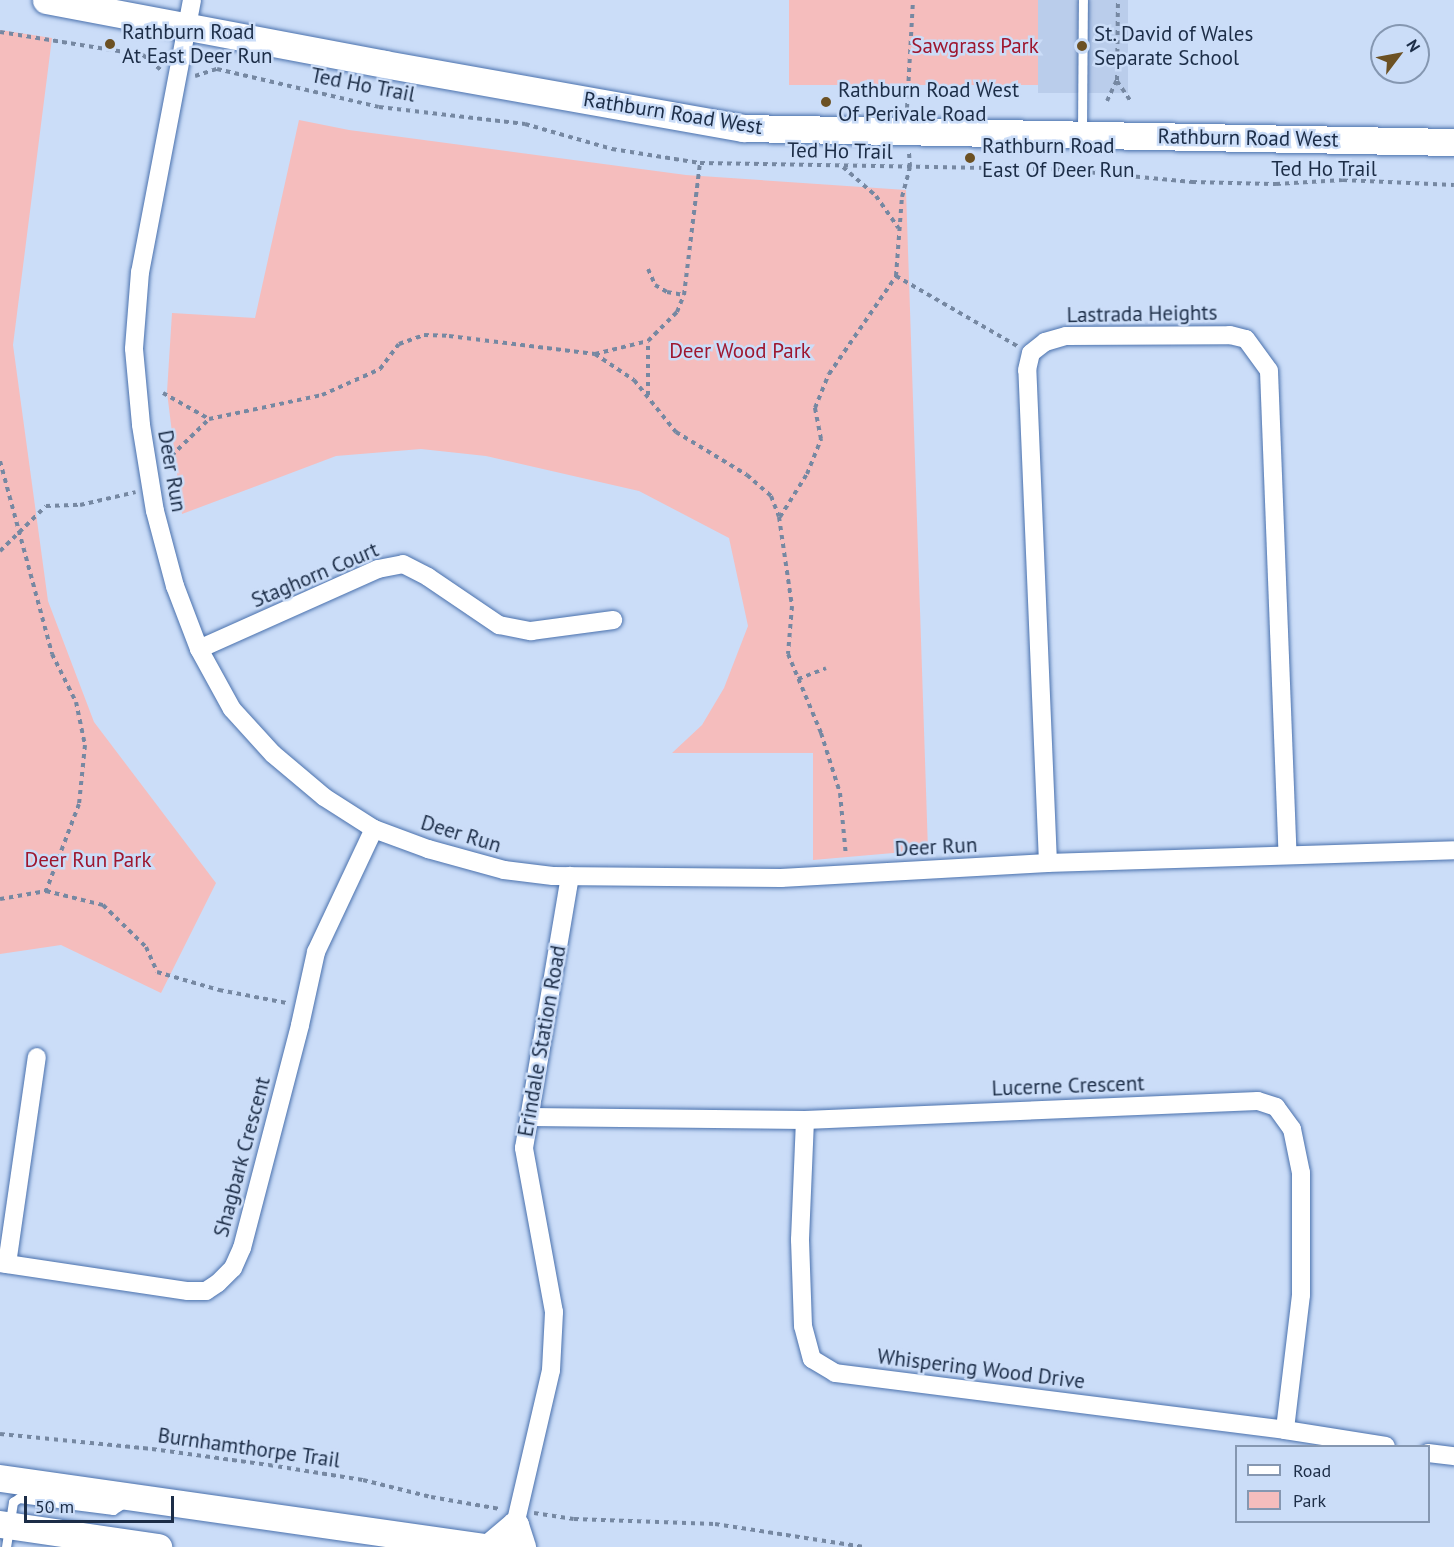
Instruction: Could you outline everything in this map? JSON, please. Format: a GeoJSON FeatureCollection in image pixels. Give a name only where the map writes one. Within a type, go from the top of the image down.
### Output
{"type":"FeatureCollection","features":[{"type":"Feature","properties":{"kind":"street","name":"Rathburn Road West"},"geometry":{"type":"LineString","coordinates":[[46,0],[743,128],[1454,142]]}},
{"type":"Feature","properties":{"kind":"street","name":"Deer Run"},"geometry":{"type":"LineString","coordinates":[[192,0],[140,272],[134,349],[150,483],[175,586],[199,649],[232,709],[273,754],[324,797],[374,830],[428,849],[504,870],[570,876],[781,878],[1048,863],[1454,850]]}},
{"type":"Feature","properties":{"kind":"street","name":"Lastrada Heights"},"geometry":{"type":"LineString","coordinates":[[1031,353],[1045,342],[1066,336],[1230,335],[1246,339],[1269,371],[1288,855]]}},
{"type":"Feature","properties":{"kind":"street"},"geometry":{"type":"LineString","coordinates":[[1031,353],[1027,370],[1048,863]]}},
{"type":"Feature","properties":{"kind":"street","name":"Staghorn Court"},"geometry":{"type":"LineString","coordinates":[[199,649],[378,569],[403,564],[428,577],[499,625],[531,631],[613,620]]}},
{"type":"Feature","properties":{"kind":"street","name":"Shagbark Crescent"},"geometry":{"type":"LineString","coordinates":[[4,1263],[188,1291],[206,1291],[233,1268],[242,1248],[316,952],[374,830]]}},
{"type":"Feature","properties":{"kind":"street","name":"Erindale Station Road"},"geometry":{"type":"LineString","coordinates":[[489,1547],[519,1536],[551,1370],[554,1312],[524,1148],[570,876]]}},
{"type":"Feature","properties":{"kind":"street"},"geometry":{"type":"LineString","coordinates":[[4,1263],[37,1058]]}},
{"type":"Feature","properties":{"kind":"street","name":"Lucerne Crescent"},"geometry":{"type":"LineString","coordinates":[[530,1117],[805,1120],[1258,1101],[1276,1107],[1292,1129],[1301,1173],[1301,1295],[1285,1430]]}},
{"type":"Feature","properties":{"kind":"street","name":"Whispering Wood Drive"},"geometry":{"type":"LineString","coordinates":[[805,1120],[801,1272],[803,1326],[812,1359],[835,1373],[1285,1430],[1380,1445]]}},
{"type":"Feature","properties":{"kind":"street"},"geometry":{"type":"LineString","coordinates":[[1430,1453],[1454,1456]]}},
{"type":"Feature","properties":{"kind":"street"},"geometry":{"type":"LineString","coordinates":[[0,1478],[483,1547]]}},
{"type":"Feature","properties":{"kind":"street"},"geometry":{"type":"LineString","coordinates":[[5,1532],[158,1547]]}},
{"type":"Feature","properties":{"kind":"lane"},"geometry":{"type":"LineString","coordinates":[[1082,134],[1083,0]]}},
{"type":"Feature","properties":{"kind":"lane"},"geometry":{"type":"LineString","coordinates":[[5,1532],[14,1502],[19,1497],[113,1510],[134,1497]]}},
{"type":"Feature","properties":{"kind":"path"},"geometry":{"type":"LineString","coordinates":[[907,110],[913,0]]}},
{"type":"Feature","properties":{"kind":"path"},"geometry":{"type":"LineString","coordinates":[[1107,101],[1117,80],[1118,0]]}},
{"type":"Feature","properties":{"kind":"path"},"geometry":{"type":"LineString","coordinates":[[0,32],[143,55],[158,69]]}},
{"type":"Feature","properties":{"kind":"path","name":"Ted Ho Trail"},"geometry":{"type":"LineString","coordinates":[[199,76],[218,69],[379,107],[525,124],[612,149],[700,163],[1067,170],[1192,182],[1276,184],[1343,180],[1365,183],[1454,185]]}},
{"type":"Feature","properties":{"kind":"path"},"geometry":{"type":"LineString","coordinates":[[1117,80],[1131,102]]}},
{"type":"Feature","properties":{"kind":"path"},"geometry":{"type":"LineString","coordinates":[[779,517],[807,474],[821,439],[815,408],[829,374],[896,276],[899,228],[910,167],[909,153]]}},
{"type":"Feature","properties":{"kind":"path"},"geometry":{"type":"LineString","coordinates":[[0,551],[46,506],[80,505],[150,483],[209,419],[322,395],[380,369],[399,344],[424,335],[595,354],[648,341],[677,312],[684,295],[700,163]]}},
{"type":"Feature","properties":{"kind":"path"},"geometry":{"type":"LineString","coordinates":[[842,166],[876,196],[899,228]]}},
{"type":"Feature","properties":{"kind":"path"},"geometry":{"type":"LineString","coordinates":[[648,269],[655,285],[667,292],[684,295]]}},
{"type":"Feature","properties":{"kind":"path"},"geometry":{"type":"LineString","coordinates":[[896,276],[1031,353]]}},
{"type":"Feature","properties":{"kind":"path"},"geometry":{"type":"LineString","coordinates":[[648,341],[648,396]]}},
{"type":"Feature","properties":{"kind":"path"},"geometry":{"type":"LineString","coordinates":[[595,354],[633,380],[676,432],[747,475],[771,496],[779,517],[792,606],[788,654],[821,732],[840,793],[848,874]]}},
{"type":"Feature","properties":{"kind":"path"},"geometry":{"type":"LineString","coordinates":[[163,393],[209,419]]}},
{"type":"Feature","properties":{"kind":"path"},"geometry":{"type":"LineString","coordinates":[[0,461],[52,654],[76,702],[85,745],[79,804],[46,891]]}},
{"type":"Feature","properties":{"kind":"path"},"geometry":{"type":"LineString","coordinates":[[798,679],[826,668]]}},
{"type":"Feature","properties":{"kind":"path"},"geometry":{"type":"LineString","coordinates":[[0,899],[46,891],[103,905],[146,947],[157,972],[219,990],[304,1006]]}},
{"type":"Feature","properties":{"kind":"path","name":"Burnhamthorpe Trail"},"geometry":{"type":"LineString","coordinates":[[0,1434],[152,1449],[270,1465],[363,1480],[431,1497],[492,1508]]}},
{"type":"Feature","properties":{"kind":"path"},"geometry":{"type":"LineString","coordinates":[[550,1515],[574,1519],[715,1524],[864,1547]]}},
{"type":"Feature","properties":{"kind":"shaded area","name":"St. David of Wales Separate School"},"geometry":{"type":"Polygon","coordinates":[[[1038,0],[1128,0],[1128,93],[1038,93],[1038,0]]]}},
{"type":"Feature","properties":{"kind":"green space","name":"Sawgrass Park"},"geometry":{"type":"Polygon","coordinates":[[[789,0],[1038,0],[1038,85],[789,85],[789,0]]]}},
{"type":"Feature","properties":{"kind":"green space","name":"Deer Run Park"},"geometry":{"type":"Polygon","coordinates":[[[0,30],[52,38],[13,345],[48,601],[94,722],[216,883],[161,993],[61,945],[0,954],[0,30]]]}},
{"type":"Feature","properties":{"kind":"green space","name":"Deer Wood Park"},"geometry":{"type":"Polygon","coordinates":[[[299,120],[349,130],[686,175],[906,190],[928,850],[813,860],[813,753],[672,753],[702,725],[724,688],[748,626],[729,538],[639,491],[486,456],[421,449],[336,456],[182,514],[167,392],[172,313],[255,318],[299,120]]]}},
{"type":"Feature","properties":{"kind":"place","name":"Rathburn Road At East Deer Run"},"geometry":{"type":"Point","coordinates":[110,44]}},
{"type":"Feature","properties":{"kind":"place","name":"St. David of Wales Separate School"},"geometry":{"type":"Point","coordinates":[1082,46]}},
{"type":"Feature","properties":{"kind":"place","name":"Rathburn Road West Of Perivale Road"},"geometry":{"type":"Point","coordinates":[826,102]}},
{"type":"Feature","properties":{"kind":"place","name":"Rathburn Road East Of Deer Run"},"geometry":{"type":"Point","coordinates":[970,158]}}]}
